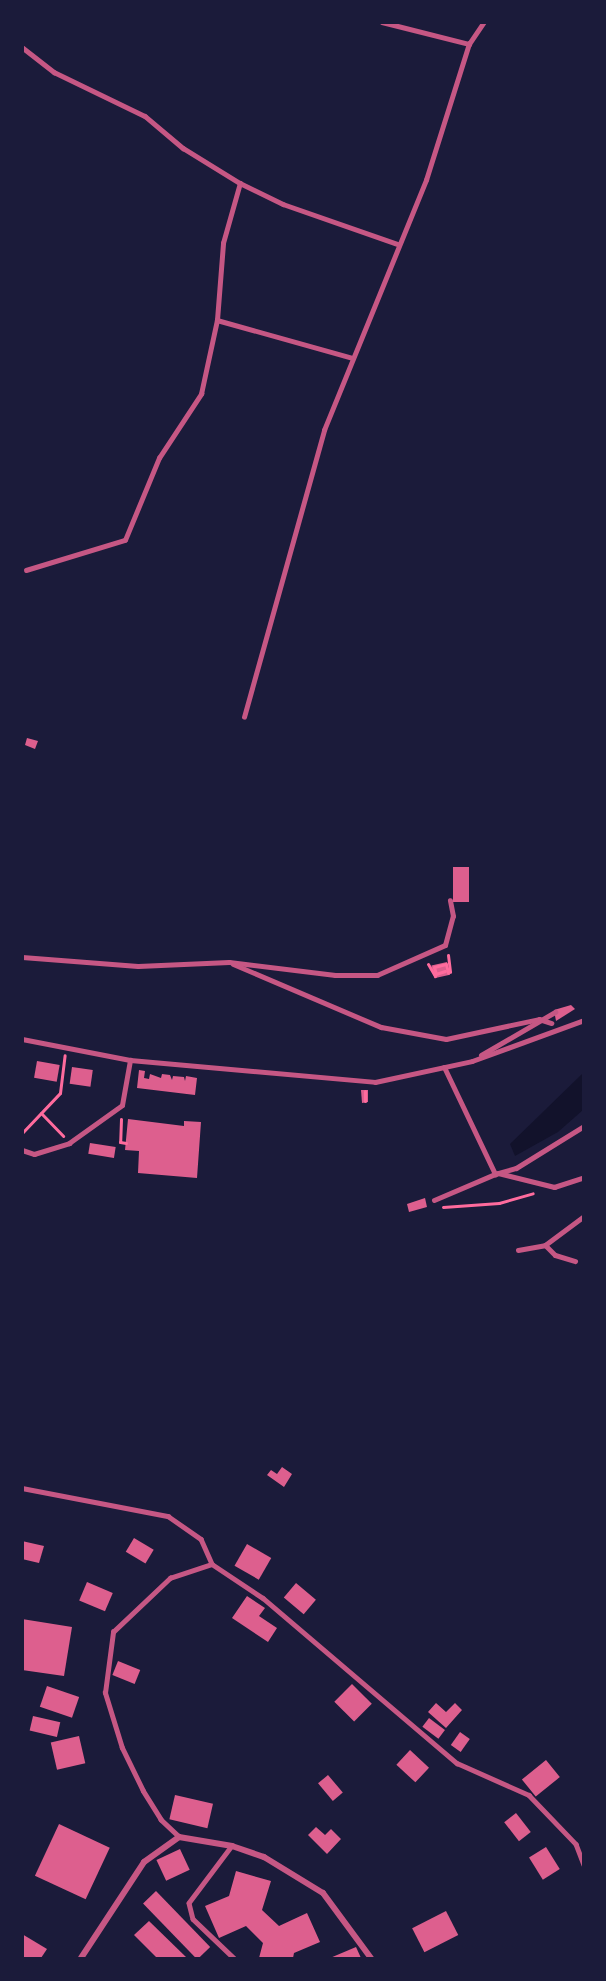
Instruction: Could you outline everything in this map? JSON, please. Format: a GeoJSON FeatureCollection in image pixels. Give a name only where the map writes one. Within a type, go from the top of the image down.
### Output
{"type":"FeatureCollection","features":[{"type":"Feature","properties":{"kind":"street"},"geometry":{"type":"LineString","coordinates":[[22,957],[138,966],[229,962],[335,975],[377,975],[445,945],[453,916],[450,900]]}},
{"type":"Feature","properties":{"kind":"street"},"geometry":{"type":"LineString","coordinates":[[229,962],[261,979],[381,1027],[446,1039],[539,1019],[551,1023]]}},
{"type":"Feature","properties":{"kind":"street"},"geometry":{"type":"LineString","coordinates":[[472,1061],[539,1019],[555,1012]]}},
{"type":"Feature","properties":{"kind":"street"},"geometry":{"type":"LineString","coordinates":[[22,1039],[130,1060],[375,1082],[472,1061],[584,1020]]}},
{"type":"Feature","properties":{"kind":"street"},"geometry":{"type":"LineString","coordinates":[[22,1150],[34,1154],[69,1143],[122,1105],[130,1060]]}},
{"type":"Feature","properties":{"kind":"street"},"geometry":{"type":"LineString","coordinates":[[444,1067],[497,1174]]}},
{"type":"Feature","properties":{"kind":"street"},"geometry":{"type":"LineString","coordinates":[[434,1200],[536,1157],[584,1125]]}},
{"type":"Feature","properties":{"kind":"street"},"geometry":{"type":"LineString","coordinates":[[497,1174],[554,1187],[584,1177]]}},
{"type":"Feature","properties":{"kind":"street"},"geometry":{"type":"LineString","coordinates":[[518,1251],[545,1245],[584,1216]]}},
{"type":"Feature","properties":{"kind":"street"},"geometry":{"type":"LineString","coordinates":[[545,1245],[555,1255],[575,1261]]}},
{"type":"Feature","properties":{"kind":"street"},"geometry":{"type":"LineString","coordinates":[[81,1959],[144,1862],[179,1837],[232,1846],[264,1857],[324,1893],[371,1959]]}},
{"type":"Feature","properties":{"kind":"lane"},"geometry":{"type":"LineString","coordinates":[[382,22],[469,44]]}},
{"type":"Feature","properties":{"kind":"lane"},"geometry":{"type":"LineString","coordinates":[[244,717],[310,476],[353,358],[426,180],[469,44],[484,22]]}},
{"type":"Feature","properties":{"kind":"lane"},"geometry":{"type":"LineString","coordinates":[[22,47],[54,72],[145,116],[183,148],[240,183],[283,204],[398,244]]}},
{"type":"Feature","properties":{"kind":"lane"},"geometry":{"type":"LineString","coordinates":[[26,570],[125,540],[159,458],[201,394],[217,320],[224,243],[240,183]]}},
{"type":"Feature","properties":{"kind":"lane"},"geometry":{"type":"LineString","coordinates":[[217,320],[353,358]]}},
{"type":"Feature","properties":{"kind":"lane"},"geometry":{"type":"LineString","coordinates":[[22,1488],[168,1516],[201,1539],[212,1564],[263,1598],[457,1763],[529,1795],[576,1844],[584,1865]]}},
{"type":"Feature","properties":{"kind":"lane"},"geometry":{"type":"LineString","coordinates":[[179,1837],[160,1820],[143,1791],[122,1748],[105,1693],[113,1632],[170,1578],[212,1564]]}},
{"type":"Feature","properties":{"kind":"lane"},"geometry":{"type":"LineString","coordinates":[[232,1846],[189,1903],[194,1919],[234,1959]]}},
{"type":"Feature","properties":{"kind":"path"},"geometry":{"type":"LineString","coordinates":[[445,945],[448,972]]}},
{"type":"Feature","properties":{"kind":"path"},"geometry":{"type":"LineString","coordinates":[[425,954],[435,976]]}},
{"type":"Feature","properties":{"kind":"path"},"geometry":{"type":"LineString","coordinates":[[22,1133],[60,1093],[66,1047]]}},
{"type":"Feature","properties":{"kind":"path"},"geometry":{"type":"LineString","coordinates":[[364,1090],[365,1101]]}},
{"type":"Feature","properties":{"kind":"path"},"geometry":{"type":"LineString","coordinates":[[122,1105],[120,1142],[126,1143]]}},
{"type":"Feature","properties":{"kind":"path"},"geometry":{"type":"LineString","coordinates":[[41,1113],[69,1143]]}},
{"type":"Feature","properties":{"kind":"path"},"geometry":{"type":"LineString","coordinates":[[434,1200],[437,1206],[453,1209],[499,1203],[554,1187]]}},
{"type":"Feature","properties":{"kind":"shaded area"},"geometry":{"type":"Polygon","coordinates":[[[583,1073],[583,1110],[558,1132],[515,1156],[510,1144],[583,1073]]]}},
{"type":"Feature","properties":{"kind":"building"},"geometry":{"type":"Polygon","coordinates":[[[27,738],[38,741],[35,749],[25,745],[27,738]]]}},
{"type":"Feature","properties":{"kind":"building"},"geometry":{"type":"Polygon","coordinates":[[[453,867],[469,867],[469,902],[453,902],[453,867]]]}},
{"type":"Feature","properties":{"kind":"building"},"geometry":{"type":"Polygon","coordinates":[[[447,962],[450,975],[434,978],[431,966],[447,962]]]}},
{"type":"Feature","properties":{"kind":"building"},"geometry":{"type":"Polygon","coordinates":[[[571,1005],[575,1009],[556,1021],[554,1010],[571,1005]]]}},
{"type":"Feature","properties":{"kind":"building"},"geometry":{"type":"Polygon","coordinates":[[[37,1061],[60,1065],[57,1082],[34,1078],[37,1061]]]}},
{"type":"Feature","properties":{"kind":"building"},"geometry":{"type":"Polygon","coordinates":[[[72,1067],[93,1070],[90,1087],[70,1084],[72,1067]]]}},
{"type":"Feature","properties":{"kind":"building"},"geometry":{"type":"Polygon","coordinates":[[[139,1070],[145,1071],[144,1078],[149,1079],[150,1074],[161,1078],[162,1074],[170,1075],[172,1080],[173,1076],[184,1077],[185,1081],[186,1076],[197,1078],[195,1095],[137,1088],[139,1070]]]}},
{"type":"Feature","properties":{"kind":"building"},"geometry":{"type":"Polygon","coordinates":[[[361,1090],[368,1090],[368,1102],[362,1103],[361,1090]]]}},
{"type":"Feature","properties":{"kind":"building"},"geometry":{"type":"Polygon","coordinates":[[[128,1119],[184,1126],[184,1121],[201,1122],[197,1178],[138,1173],[139,1151],[125,1150],[128,1119]]]}},
{"type":"Feature","properties":{"kind":"building"},"geometry":{"type":"Polygon","coordinates":[[[90,1143],[116,1147],[114,1158],[88,1154],[90,1143]]]}},
{"type":"Feature","properties":{"kind":"building"},"geometry":{"type":"Polygon","coordinates":[[[425,1198],[427,1207],[409,1212],[407,1204],[425,1198]]]}},
{"type":"Feature","properties":{"kind":"building"},"geometry":{"type":"Polygon","coordinates":[[[282,1467],[292,1474],[284,1487],[267,1475],[271,1470],[277,1474],[282,1467]]]}},
{"type":"Feature","properties":{"kind":"building"},"geometry":{"type":"Polygon","coordinates":[[[134,1538],[154,1550],[145,1564],[126,1552],[134,1538]]]}},
{"type":"Feature","properties":{"kind":"building"},"geometry":{"type":"Polygon","coordinates":[[[22,1541],[44,1546],[39,1563],[22,1559],[22,1541]]]}},
{"type":"Feature","properties":{"kind":"building"},"geometry":{"type":"Polygon","coordinates":[[[247,1544],[271,1558],[259,1580],[234,1566],[247,1544]]]}},
{"type":"Feature","properties":{"kind":"building"},"geometry":{"type":"Polygon","coordinates":[[[87,1582],[113,1593],[105,1611],[79,1600],[87,1582]]]}},
{"type":"Feature","properties":{"kind":"building"},"geometry":{"type":"Polygon","coordinates":[[[296,1583],[316,1600],[304,1614],[284,1598],[296,1583]]]}},
{"type":"Feature","properties":{"kind":"building"},"geometry":{"type":"Polygon","coordinates":[[[247,1596],[265,1608],[259,1616],[277,1628],[268,1642],[232,1618],[247,1596]]]}},
{"type":"Feature","properties":{"kind":"building"},"geometry":{"type":"Polygon","coordinates":[[[22,1619],[72,1627],[64,1676],[22,1670],[22,1619]]]}},
{"type":"Feature","properties":{"kind":"building"},"geometry":{"type":"Polygon","coordinates":[[[118,1661],[140,1670],[135,1684],[112,1675],[118,1661]]]}},
{"type":"Feature","properties":{"kind":"building"},"geometry":{"type":"Polygon","coordinates":[[[352,1684],[372,1704],[354,1721],[334,1702],[352,1684]]]}},
{"type":"Feature","properties":{"kind":"building"},"geometry":{"type":"Polygon","coordinates":[[[47,1686],[79,1697],[72,1718],[40,1707],[47,1686]]]}},
{"type":"Feature","properties":{"kind":"building"},"geometry":{"type":"Polygon","coordinates":[[[436,1703],[446,1712],[455,1703],[462,1710],[446,1728],[428,1712],[436,1703]]]}},
{"type":"Feature","properties":{"kind":"building"},"geometry":{"type":"Polygon","coordinates":[[[33,1716],[60,1722],[57,1737],[30,1731],[33,1716]]]}},
{"type":"Feature","properties":{"kind":"building"},"geometry":{"type":"Polygon","coordinates":[[[429,1718],[445,1730],[438,1739],[422,1727],[429,1718]]]}},
{"type":"Feature","properties":{"kind":"building"},"geometry":{"type":"Polygon","coordinates":[[[460,1732],[470,1739],[461,1752],[451,1745],[460,1732]]]}},
{"type":"Feature","properties":{"kind":"building"},"geometry":{"type":"Polygon","coordinates":[[[79,1736],[85,1763],[57,1770],[51,1743],[79,1736]]]}},
{"type":"Feature","properties":{"kind":"building"},"geometry":{"type":"Polygon","coordinates":[[[410,1750],[429,1768],[415,1782],[396,1765],[410,1750]]]}},
{"type":"Feature","properties":{"kind":"building"},"geometry":{"type":"Polygon","coordinates":[[[546,1760],[560,1777],[536,1797],[522,1780],[546,1760]]]}},
{"type":"Feature","properties":{"kind":"building"},"geometry":{"type":"Polygon","coordinates":[[[328,1775],[343,1793],[333,1801],[318,1783],[328,1775]]]}},
{"type":"Feature","properties":{"kind":"building"},"geometry":{"type":"Polygon","coordinates":[[[175,1795],[213,1804],[207,1828],[169,1819],[175,1795]]]}},
{"type":"Feature","properties":{"kind":"building"},"geometry":{"type":"Polygon","coordinates":[[[516,1813],[531,1832],[519,1841],[504,1822],[516,1813]]]}},
{"type":"Feature","properties":{"kind":"building"},"geometry":{"type":"Polygon","coordinates":[[[59,1824],[110,1848],[86,1899],[35,1876],[59,1824]]]}},
{"type":"Feature","properties":{"kind":"building"},"geometry":{"type":"Polygon","coordinates":[[[316,1827],[325,1835],[331,1829],[341,1839],[327,1854],[308,1835],[316,1827]]]}},
{"type":"Feature","properties":{"kind":"building"},"geometry":{"type":"Polygon","coordinates":[[[546,1847],[560,1869],[543,1880],[529,1858],[546,1847]]]}},
{"type":"Feature","properties":{"kind":"building"},"geometry":{"type":"Polygon","coordinates":[[[180,1849],[190,1870],[166,1881],[156,1860],[180,1849]]]}},
{"type":"Feature","properties":{"kind":"building"},"geometry":{"type":"Polygon","coordinates":[[[236,1871],[271,1881],[262,1910],[279,1926],[307,1913],[320,1942],[294,1953],[293,1958],[259,1958],[263,1943],[246,1926],[219,1938],[205,1906],[229,1896],[236,1871]]]}},
{"type":"Feature","properties":{"kind":"building"},"geometry":{"type":"Polygon","coordinates":[[[156,1891],[210,1947],[199,1958],[196,1958],[143,1904],[156,1891]]]}},
{"type":"Feature","properties":{"kind":"building"},"geometry":{"type":"Polygon","coordinates":[[[446,1911],[458,1935],[424,1952],[412,1928],[446,1911]]]}},
{"type":"Feature","properties":{"kind":"building"},"geometry":{"type":"Polygon","coordinates":[[[149,1921],[187,1958],[157,1958],[134,1935],[149,1921]]]}},
{"type":"Feature","properties":{"kind":"building"},"geometry":{"type":"Polygon","coordinates":[[[22,1934],[47,1949],[41,1958],[22,1958],[22,1934]]]}},
{"type":"Feature","properties":{"kind":"building"},"geometry":{"type":"Polygon","coordinates":[[[356,1947],[361,1958],[330,1958],[356,1947]]]}}]}
